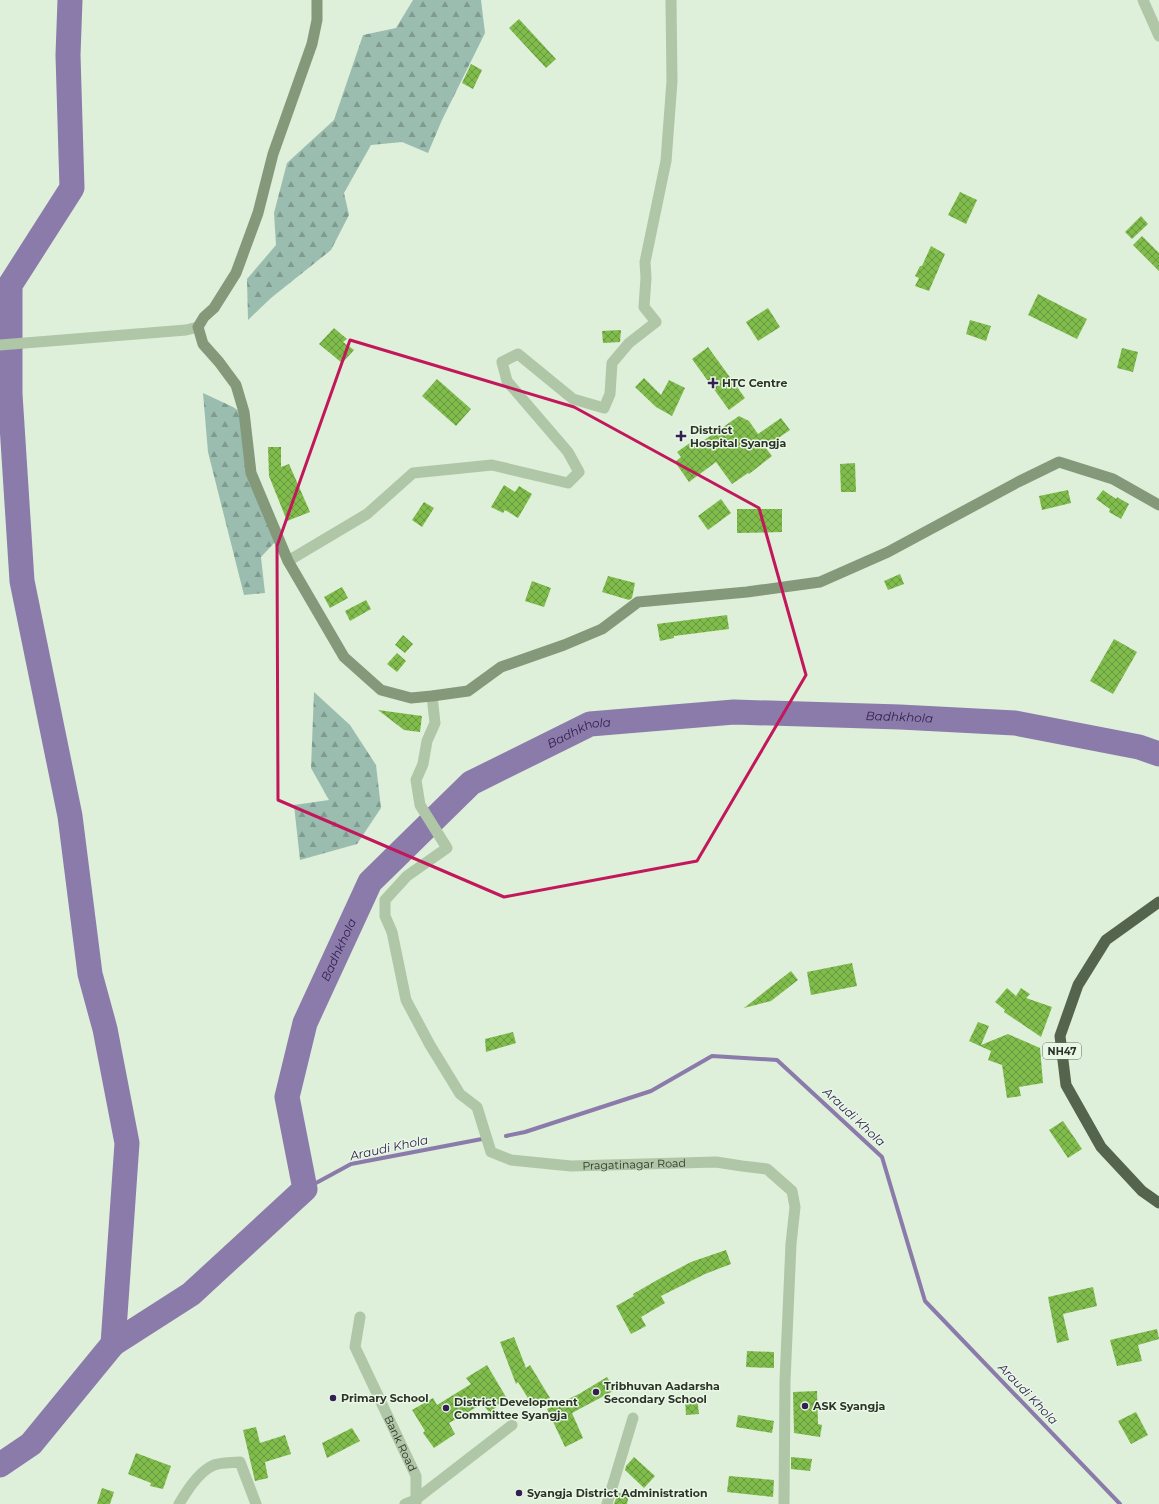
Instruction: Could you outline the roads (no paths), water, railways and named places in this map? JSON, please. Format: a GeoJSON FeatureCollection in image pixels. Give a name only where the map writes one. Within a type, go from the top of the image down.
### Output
{"type":"FeatureCollection","features":[{"type":"Feature","properties":{"kind":"highway","name":"NH47"},"geometry":{"type":"LineString","coordinates":[[1159,902],[1106,940],[1078,985],[1060,1036],[1066,1085],[1101,1146],[1142,1191],[1159,1203]]}},
{"type":"Feature","properties":{"kind":"main road"},"geometry":{"type":"LineString","coordinates":[[317,0],[317,20],[312,44],[273,154],[258,214],[236,272],[214,308],[204,317],[198,327],[203,344],[220,362],[236,385],[244,412],[251,473],[288,562],[344,657],[381,690],[412,698],[468,691],[501,667],[564,645],[602,629],[638,602],[747,592],[820,582],[888,552],[1018,482],[1059,462],[1113,480],[1159,505]]}},
{"type":"Feature","properties":{"kind":"street"},"geometry":{"type":"LineString","coordinates":[[288,562],[367,514],[413,473],[492,465],[568,483],[578,472],[568,452],[507,381],[502,362],[518,354],[573,399],[604,408],[610,394],[612,363],[629,343],[656,322],[644,307],[646,278],[645,262],[666,161],[672,81],[671,0]]}},
{"type":"Feature","properties":{"kind":"street"},"geometry":{"type":"LineString","coordinates":[[1143,0],[1159,36]]}},
{"type":"Feature","properties":{"kind":"street"},"geometry":{"type":"LineString","coordinates":[[0,345],[186,330],[198,327]]}},
{"type":"Feature","properties":{"kind":"street","name":"Pragatinagar Road"},"geometry":{"type":"LineString","coordinates":[[432,696],[434,723],[427,741],[423,764],[416,780],[420,805],[447,848],[407,876],[385,900],[384,916],[392,932],[406,1000],[430,1045],[460,1094],[477,1106],[491,1152],[511,1160],[570,1166],[716,1162],[767,1169],[792,1192],[795,1207],[791,1244],[785,1381],[784,1504]]}},
{"type":"Feature","properties":{"kind":"street","name":"Bank Road"},"geometry":{"type":"LineString","coordinates":[[360,1317],[355,1347],[416,1476],[416,1502]]}},
{"type":"Feature","properties":{"kind":"street"},"geometry":{"type":"LineString","coordinates":[[607,1504],[633,1418]]}},
{"type":"Feature","properties":{"kind":"street"},"geometry":{"type":"LineString","coordinates":[[405,1504],[416,1502],[512,1425]]}},
{"type":"Feature","properties":{"kind":"street"},"geometry":{"type":"LineString","coordinates":[[179,1504],[184,1495],[204,1471],[213,1465],[240,1462],[256,1504]]}},
{"type":"Feature","properties":{"kind":"waterway"},"geometry":{"type":"LineString","coordinates":[[0,1465],[31,1444],[113,1344],[127,1143],[105,1029],[90,974],[70,816],[22,581],[10,394],[10,285],[72,188],[68,55],[70,0]]}},
{"type":"Feature","properties":{"kind":"waterway","name":"Badhkhola"},"geometry":{"type":"LineString","coordinates":[[113,1344],[191,1294],[305,1189],[287,1097],[305,1023],[370,882],[471,783],[590,724],[734,712],[900,717],[1015,723],[1139,747],[1159,754]]}},
{"type":"Feature","properties":{"kind":"waterway","name":"Araudi Khola"},"geometry":{"type":"LineString","coordinates":[[506,1136],[525,1132],[651,1091],[712,1056],[777,1060],[882,1157],[925,1301],[1120,1504]]}},
{"type":"Feature","properties":{"kind":"waterway","name":"Araudi Khola"},"geometry":{"type":"LineString","coordinates":[[305,1189],[351,1164],[482,1139]]}},
{"type":"Feature","properties":{"kind":"place","name":"HTC Centre"},"geometry":{"type":"Point","coordinates":[713,383]}},
{"type":"Feature","properties":{"kind":"place","name":"District Hospital Syangja"},"geometry":{"type":"Point","coordinates":[681,436]}},
{"type":"Feature","properties":{"kind":"place","name":"Tribhuvan Aadarsha Secondary School"},"geometry":{"type":"Point","coordinates":[596,1392]}},
{"type":"Feature","properties":{"kind":"place","name":"Primary School"},"geometry":{"type":"Point","coordinates":[333,1398]}},
{"type":"Feature","properties":{"kind":"place","name":"ASK Syangja"},"geometry":{"type":"Point","coordinates":[805,1406]}},
{"type":"Feature","properties":{"kind":"place","name":"District Development Committee Syangja"},"geometry":{"type":"Point","coordinates":[446,1408]}},
{"type":"Feature","properties":{"kind":"place","name":"Syangja District Administration"},"geometry":{"type":"Point","coordinates":[519,1493]}}]}
